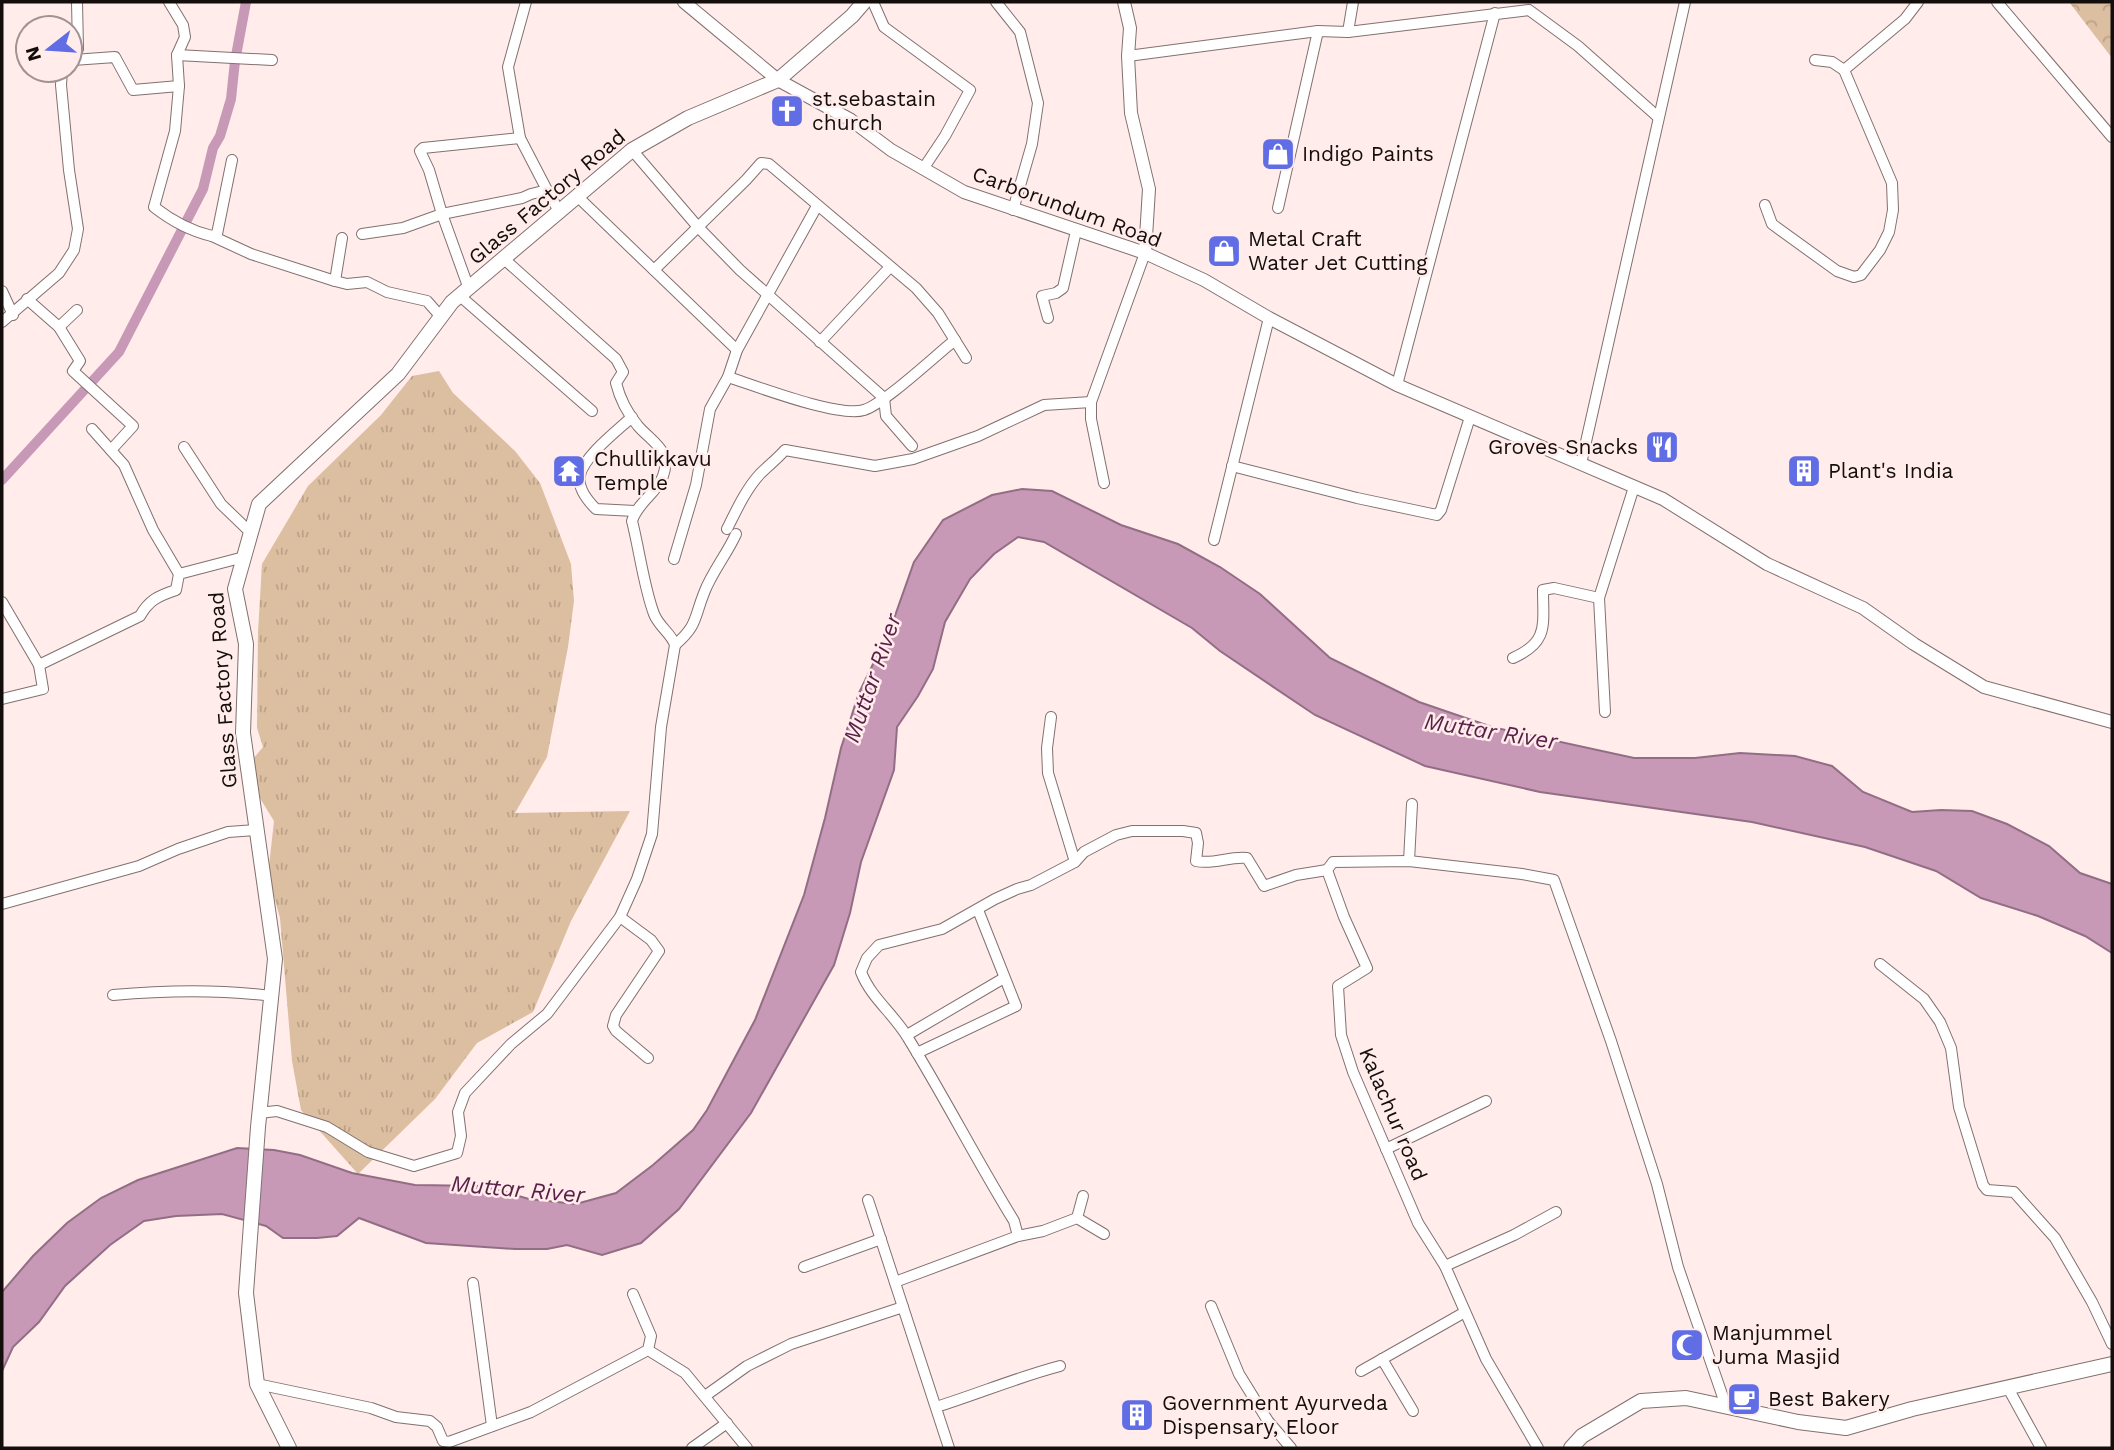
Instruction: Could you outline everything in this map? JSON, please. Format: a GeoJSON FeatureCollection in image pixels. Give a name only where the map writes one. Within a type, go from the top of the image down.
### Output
{"type":"FeatureCollection","features":[{"type":"Feature","properties":{"kind":"main road","name":"Glass Factory Road"},"geometry":{"type":"LineString","coordinates":[[289,1448],[257,1384],[246,1293],[275,958],[243,733],[246,644],[234,589],[259,504],[398,374],[441,317],[465,292],[632,150],[688,118],[778,80],[852,16],[864,2]]}},
{"type":"Feature","properties":{"kind":"main road"},"geometry":{"type":"LineString","coordinates":[[1571,1448],[1582,1436],[1641,1401],[1686,1398],[1798,1422],[1846,1428],[1912,1409],[2112,1364]]}},
{"type":"Feature","properties":{"kind":"street"},"geometry":{"type":"LineString","coordinates":[[169,2],[183,25],[186,37],[177,55],[180,86],[175,131],[154,207],[185,227],[251,254],[346,284],[367,282],[387,292],[427,301],[441,317]]}},
{"type":"Feature","properties":{"kind":"street"},"geometry":{"type":"LineString","coordinates":[[526,2],[508,61],[520,138],[559,213]]}},
{"type":"Feature","properties":{"kind":"street","name":"Carborundum Road"},"geometry":{"type":"LineString","coordinates":[[684,2],[778,80],[851,120],[891,150],[964,192],[1145,253],[1203,280],[1397,385],[1663,499],[1767,564],[1863,608],[1983,687],[2112,722]]}},
{"type":"Feature","properties":{"kind":"street"},"geometry":{"type":"LineString","coordinates":[[873,2],[884,27],[970,90],[923,169]]}},
{"type":"Feature","properties":{"kind":"street"},"geometry":{"type":"LineString","coordinates":[[996,2],[1020,32],[1038,103],[1032,144],[1013,210]]}},
{"type":"Feature","properties":{"kind":"street"},"geometry":{"type":"LineString","coordinates":[[1104,483],[1091,419],[1091,402],[1145,253],[1149,189],[1131,113],[1128,56],[1130,28],[1124,2]]}},
{"type":"Feature","properties":{"kind":"street"},"geometry":{"type":"LineString","coordinates":[[1348,32],[1353,2]]}},
{"type":"Feature","properties":{"kind":"street"},"geometry":{"type":"LineString","coordinates":[[1581,464],[1685,2]]}},
{"type":"Feature","properties":{"kind":"street"},"geometry":{"type":"LineString","coordinates":[[1844,70],[1905,19],[1918,2]]}},
{"type":"Feature","properties":{"kind":"street"},"geometry":{"type":"LineString","coordinates":[[1997,2],[2112,137]]}},
{"type":"Feature","properties":{"kind":"street"},"geometry":{"type":"LineString","coordinates":[[1128,56],[1318,31],[1348,32],[1530,6],[1658,117]]}},
{"type":"Feature","properties":{"kind":"street"},"geometry":{"type":"LineString","coordinates":[[1397,385],[1495,13]]}},
{"type":"Feature","properties":{"kind":"street"},"geometry":{"type":"LineString","coordinates":[[1278,208],[1318,31]]}},
{"type":"Feature","properties":{"kind":"street"},"geometry":{"type":"LineString","coordinates":[[177,55],[272,60]]}},
{"type":"Feature","properties":{"kind":"street"},"geometry":{"type":"LineString","coordinates":[[84,59],[115,57],[133,90],[180,86]]}},
{"type":"Feature","properties":{"kind":"street"},"geometry":{"type":"LineString","coordinates":[[1765,205],[1772,224],[1837,271],[1854,277],[1861,275],[1880,250],[1889,232],[1893,210],[1892,183],[1844,70],[1832,62],[1815,60]]}},
{"type":"Feature","properties":{"kind":"street"},"geometry":{"type":"LineString","coordinates":[[2,322],[59,273],[74,250],[78,229],[68,170],[61,84]]}},
{"type":"Feature","properties":{"kind":"street"},"geometry":{"type":"LineString","coordinates":[[520,138],[423,148],[419,151],[429,170],[465,292],[592,411]]}},
{"type":"Feature","properties":{"kind":"street"},"geometry":{"type":"LineString","coordinates":[[632,150],[698,226],[769,296],[884,398],[886,416],[912,446]]}},
{"type":"Feature","properties":{"kind":"street"},"geometry":{"type":"LineString","coordinates":[[212,236],[217,234],[232,160]]}},
{"type":"Feature","properties":{"kind":"street"},"geometry":{"type":"LineString","coordinates":[[654,270],[761,163],[769,164],[916,288],[938,313],[966,358]]}},
{"type":"Feature","properties":{"kind":"street"},"geometry":{"type":"LineString","coordinates":[[362,234],[403,228],[442,214],[522,198],[547,190]]}},
{"type":"Feature","properties":{"kind":"street"},"geometry":{"type":"LineString","coordinates":[[578,197],[737,350]]}},
{"type":"Feature","properties":{"kind":"street"},"geometry":{"type":"LineString","coordinates":[[674,559],[696,485],[710,409],[728,377],[737,350],[817,206]]}},
{"type":"Feature","properties":{"kind":"street"},"geometry":{"type":"LineString","coordinates":[[1048,318],[1042,296],[1056,293],[1063,288],[1076,230]]}},
{"type":"Feature","properties":{"kind":"street"},"geometry":{"type":"LineString","coordinates":[[335,281],[342,238]]}},
{"type":"Feature","properties":{"kind":"street"},"geometry":{"type":"LineString","coordinates":[[259,1120],[277,1111],[327,1127],[368,1152],[414,1166],[457,1153],[461,1136],[458,1112],[465,1093],[511,1044],[547,1014],[620,917],[637,879],[652,834],[662,727],[675,645],[673,639],[662,630],[653,613],[632,521],[635,511],[662,480],[666,462],[661,450],[632,417],[620,398],[615,383],[623,372],[616,359],[504,259]]}},
{"type":"Feature","properties":{"kind":"street"},"geometry":{"type":"LineString","coordinates":[[820,342],[890,267]]}},
{"type":"Feature","properties":{"kind":"street"},"geometry":{"type":"LineString","coordinates":[[2,291],[12,314]]}},
{"type":"Feature","properties":{"kind":"street"},"geometry":{"type":"LineString","coordinates":[[27,299],[59,327],[80,361],[73,371],[133,426],[111,450]]}},
{"type":"Feature","properties":{"kind":"street"},"geometry":{"type":"LineString","coordinates":[[59,327],[77,310]]}},
{"type":"Feature","properties":{"kind":"street"},"geometry":{"type":"LineString","coordinates":[[1214,540],[1269,318]]}},
{"type":"Feature","properties":{"kind":"street"},"geometry":{"type":"LineString","coordinates":[[728,377],[807,402],[848,411],[864,410],[884,398],[955,340]]}},
{"type":"Feature","properties":{"kind":"street"},"geometry":{"type":"LineString","coordinates":[[675,645],[686,635],[698,617],[704,592],[732,532],[736,510],[761,474],[785,450],[875,466],[913,459],[978,436],[1044,405],[1091,402]]}},
{"type":"Feature","properties":{"kind":"street"},"geometry":{"type":"LineString","coordinates":[[632,417],[592,456],[580,477],[587,500],[596,509],[635,511]]}},
{"type":"Feature","properties":{"kind":"street"},"geometry":{"type":"LineString","coordinates":[[1233,466],[1357,498],[1437,514],[1441,510],[1470,417]]}},
{"type":"Feature","properties":{"kind":"street"},"geometry":{"type":"LineString","coordinates":[[39,666],[140,616],[147,604],[157,596],[176,590],[179,574],[153,530],[124,465],[92,429]]}},
{"type":"Feature","properties":{"kind":"street"},"geometry":{"type":"LineString","coordinates":[[184,447],[221,504],[250,532]]}},
{"type":"Feature","properties":{"kind":"street"},"geometry":{"type":"LineString","coordinates":[[1605,712],[1600,598],[1634,487]]}},
{"type":"Feature","properties":{"kind":"street"},"geometry":{"type":"LineString","coordinates":[[179,574],[244,557]]}},
{"type":"Feature","properties":{"kind":"street"},"geometry":{"type":"LineString","coordinates":[[1513,658],[1532,649],[1543,630],[1542,590],[1554,588],[1600,598]]}},
{"type":"Feature","properties":{"kind":"street"},"geometry":{"type":"LineString","coordinates":[[2,602],[39,666],[43,689],[2,699]]}},
{"type":"Feature","properties":{"kind":"street"},"geometry":{"type":"LineString","coordinates":[[1051,717],[1047,748],[1048,773],[1075,862]]}},
{"type":"Feature","properties":{"kind":"street"},"geometry":{"type":"LineString","coordinates":[[1409,861],[1412,803]]}},
{"type":"Feature","properties":{"kind":"street"},"geometry":{"type":"LineString","coordinates":[[3,900],[139,866],[228,832],[256,830]]}},
{"type":"Feature","properties":{"kind":"street"},"geometry":{"type":"LineString","coordinates":[[1018,1236],[1014,1221],[907,1035],[867,986],[861,972],[867,958],[879,945],[942,929],[995,899],[1075,862],[1084,852],[1116,835],[1132,831],[1176,830],[1196,833],[1196,862],[1208,864],[1235,856],[1247,858],[1264,886],[1296,875],[1327,870],[1333,862],[1409,861],[1554,880],[1638,1125],[1678,1267],[1726,1406]]}},
{"type":"Feature","properties":{"kind":"street","name":"Kalachur road"},"geometry":{"type":"LineString","coordinates":[[1327,870],[1367,968],[1338,986],[1341,1035],[1353,1072],[1419,1223],[1445,1266],[1486,1359],[1538,1448]]}},
{"type":"Feature","properties":{"kind":"street"},"geometry":{"type":"LineString","coordinates":[[917,1053],[1016,1006],[978,910]]}},
{"type":"Feature","properties":{"kind":"street"},"geometry":{"type":"LineString","coordinates":[[620,917],[651,940],[659,951],[616,1015],[613,1026],[615,1031],[648,1058]]}},
{"type":"Feature","properties":{"kind":"street"},"geometry":{"type":"LineString","coordinates":[[1880,964],[1924,999],[1940,1022],[1951,1048],[1959,1107],[1983,1185],[1987,1189],[2014,1192],[2055,1238],[2092,1302],[2112,1344]]}},
{"type":"Feature","properties":{"kind":"street"},"geometry":{"type":"LineString","coordinates":[[907,1035],[1004,978]]}},
{"type":"Feature","properties":{"kind":"street"},"geometry":{"type":"LineString","coordinates":[[113,995],[160,990],[223,990],[271,996]]}},
{"type":"Feature","properties":{"kind":"street"},"geometry":{"type":"LineString","coordinates":[[1386,1149],[1486,1101]]}},
{"type":"Feature","properties":{"kind":"street"},"geometry":{"type":"LineString","coordinates":[[1077,1218],[1083,1196]]}},
{"type":"Feature","properties":{"kind":"street"},"geometry":{"type":"LineString","coordinates":[[868,1200],[949,1448]]}},
{"type":"Feature","properties":{"kind":"street"},"geometry":{"type":"LineString","coordinates":[[1445,1266],[1514,1235],[1556,1212]]}},
{"type":"Feature","properties":{"kind":"street"},"geometry":{"type":"LineString","coordinates":[[895,1282],[1018,1236],[1043,1231],[1077,1218],[1104,1234]]}},
{"type":"Feature","properties":{"kind":"street"},"geometry":{"type":"LineString","coordinates":[[804,1267],[881,1239]]}},
{"type":"Feature","properties":{"kind":"street"},"geometry":{"type":"LineString","coordinates":[[473,1283],[492,1426]]}},
{"type":"Feature","properties":{"kind":"street"},"geometry":{"type":"LineString","coordinates":[[257,1384],[371,1408],[396,1416],[430,1421],[437,1427],[443,1441],[449,1442],[531,1412],[648,1350],[651,1336],[633,1294]]}},
{"type":"Feature","properties":{"kind":"street"},"geometry":{"type":"LineString","coordinates":[[1211,1306],[1239,1374],[1268,1421],[1291,1448]]}},
{"type":"Feature","properties":{"kind":"street"},"geometry":{"type":"LineString","coordinates":[[705,1396],[747,1366],[791,1344],[903,1307]]}},
{"type":"Feature","properties":{"kind":"street"},"geometry":{"type":"LineString","coordinates":[[1362,1371],[1465,1312]]}},
{"type":"Feature","properties":{"kind":"street"},"geometry":{"type":"LineString","coordinates":[[648,1350],[685,1373],[747,1448]]}},
{"type":"Feature","properties":{"kind":"street"},"geometry":{"type":"LineString","coordinates":[[1382,1359],[1413,1411]]}},
{"type":"Feature","properties":{"kind":"street"},"geometry":{"type":"LineString","coordinates":[[936,1407],[1028,1374],[1060,1366]]}},
{"type":"Feature","properties":{"kind":"street"},"geometry":{"type":"LineString","coordinates":[[2008,1388],[2041,1448]]}},
{"type":"Feature","properties":{"kind":"street"},"geometry":{"type":"LineString","coordinates":[[692,1448],[727,1423]]}},
{"type":"Feature","properties":{"kind":"green space"},"geometry":{"type":"Polygon","coordinates":[[[2069,2],[2112,2],[2112,58],[2069,2]]]}},
{"type":"Feature","properties":{"kind":"green space"},"geometry":{"type":"Polygon","coordinates":[[[439,371],[453,393],[515,451],[540,483],[571,564],[574,601],[547,757],[515,813],[630,811],[571,921],[533,1012],[477,1043],[435,1099],[358,1174],[301,1110],[292,1061],[280,918],[268,875],[274,821],[258,795],[247,766],[263,747],[257,728],[262,564],[308,486],[381,415],[412,376],[439,371]]]}},
{"type":"Feature","properties":{"kind":"water","name":"Muttar River"},"geometry":{"type":"Polygon","coordinates":[[[1022,489],[1052,491],[1121,525],[1178,544],[1220,567],[1260,594],[1330,658],[1419,702],[1492,727],[1634,758],[1695,758],[1740,753],[1795,756],[1832,766],[1863,792],[1912,812],[1972,811],[2007,824],[2049,846],[2080,873],[2112,884],[2112,953],[2085,936],[2038,916],[1981,898],[1936,871],[1865,847],[1752,822],[1540,792],[1425,766],[1315,715],[1220,651],[1192,628],[1044,542],[1018,537],[994,554],[970,579],[945,622],[933,669],[897,727],[894,770],[861,862],[850,913],[834,965],[751,1113],[679,1209],[641,1243],[602,1255],[567,1245],[547,1249],[515,1249],[426,1243],[359,1218],[337,1236],[317,1238],[283,1238],[266,1226],[222,1214],[176,1216],[144,1221],[110,1245],[65,1286],[39,1322],[13,1347],[2,1371],[2,1292],[33,1256],[67,1223],[101,1198],[138,1180],[237,1148],[300,1155],[352,1173],[415,1185],[484,1186],[529,1199],[576,1204],[616,1193],[653,1165],[693,1130],[707,1110],[755,1020],[804,895],[841,748],[859,693],[891,627],[914,562],[943,520],[992,495],[1022,489]]]}},
{"type":"Feature","properties":{"kind":"waterway"},"geometry":{"type":"LineString","coordinates":[[2,480],[119,352],[203,189],[213,148],[220,136],[231,99],[246,2]]}},
{"type":"Feature","properties":{"kind":"place","name":"st.sebastain church"},"geometry":{"type":"Point","coordinates":[787,111]}},
{"type":"Feature","properties":{"kind":"place","name":"Indigo Paints"},"geometry":{"type":"Point","coordinates":[1278,154]}},
{"type":"Feature","properties":{"kind":"place","name":"Metal Craft Water Jet Cutting"},"geometry":{"type":"Point","coordinates":[1224,251]}},
{"type":"Feature","properties":{"kind":"place","name":"Groves Snacks"},"geometry":{"type":"Point","coordinates":[1662,447]}},
{"type":"Feature","properties":{"kind":"place","name":"Chullikkavu Temple"},"geometry":{"type":"Point","coordinates":[569,471]}},
{"type":"Feature","properties":{"kind":"place","name":"Plant's India"},"geometry":{"type":"Point","coordinates":[1804,471]}},
{"type":"Feature","properties":{"kind":"place","name":"Manjummel Juma Masjid"},"geometry":{"type":"Point","coordinates":[1687,1345]}},
{"type":"Feature","properties":{"kind":"place","name":"Best Bakery"},"geometry":{"type":"Point","coordinates":[1744,1399]}},
{"type":"Feature","properties":{"kind":"place","name":"Government Ayurveda Dispensary, Eloor"},"geometry":{"type":"Point","coordinates":[1137,1415]}}]}
